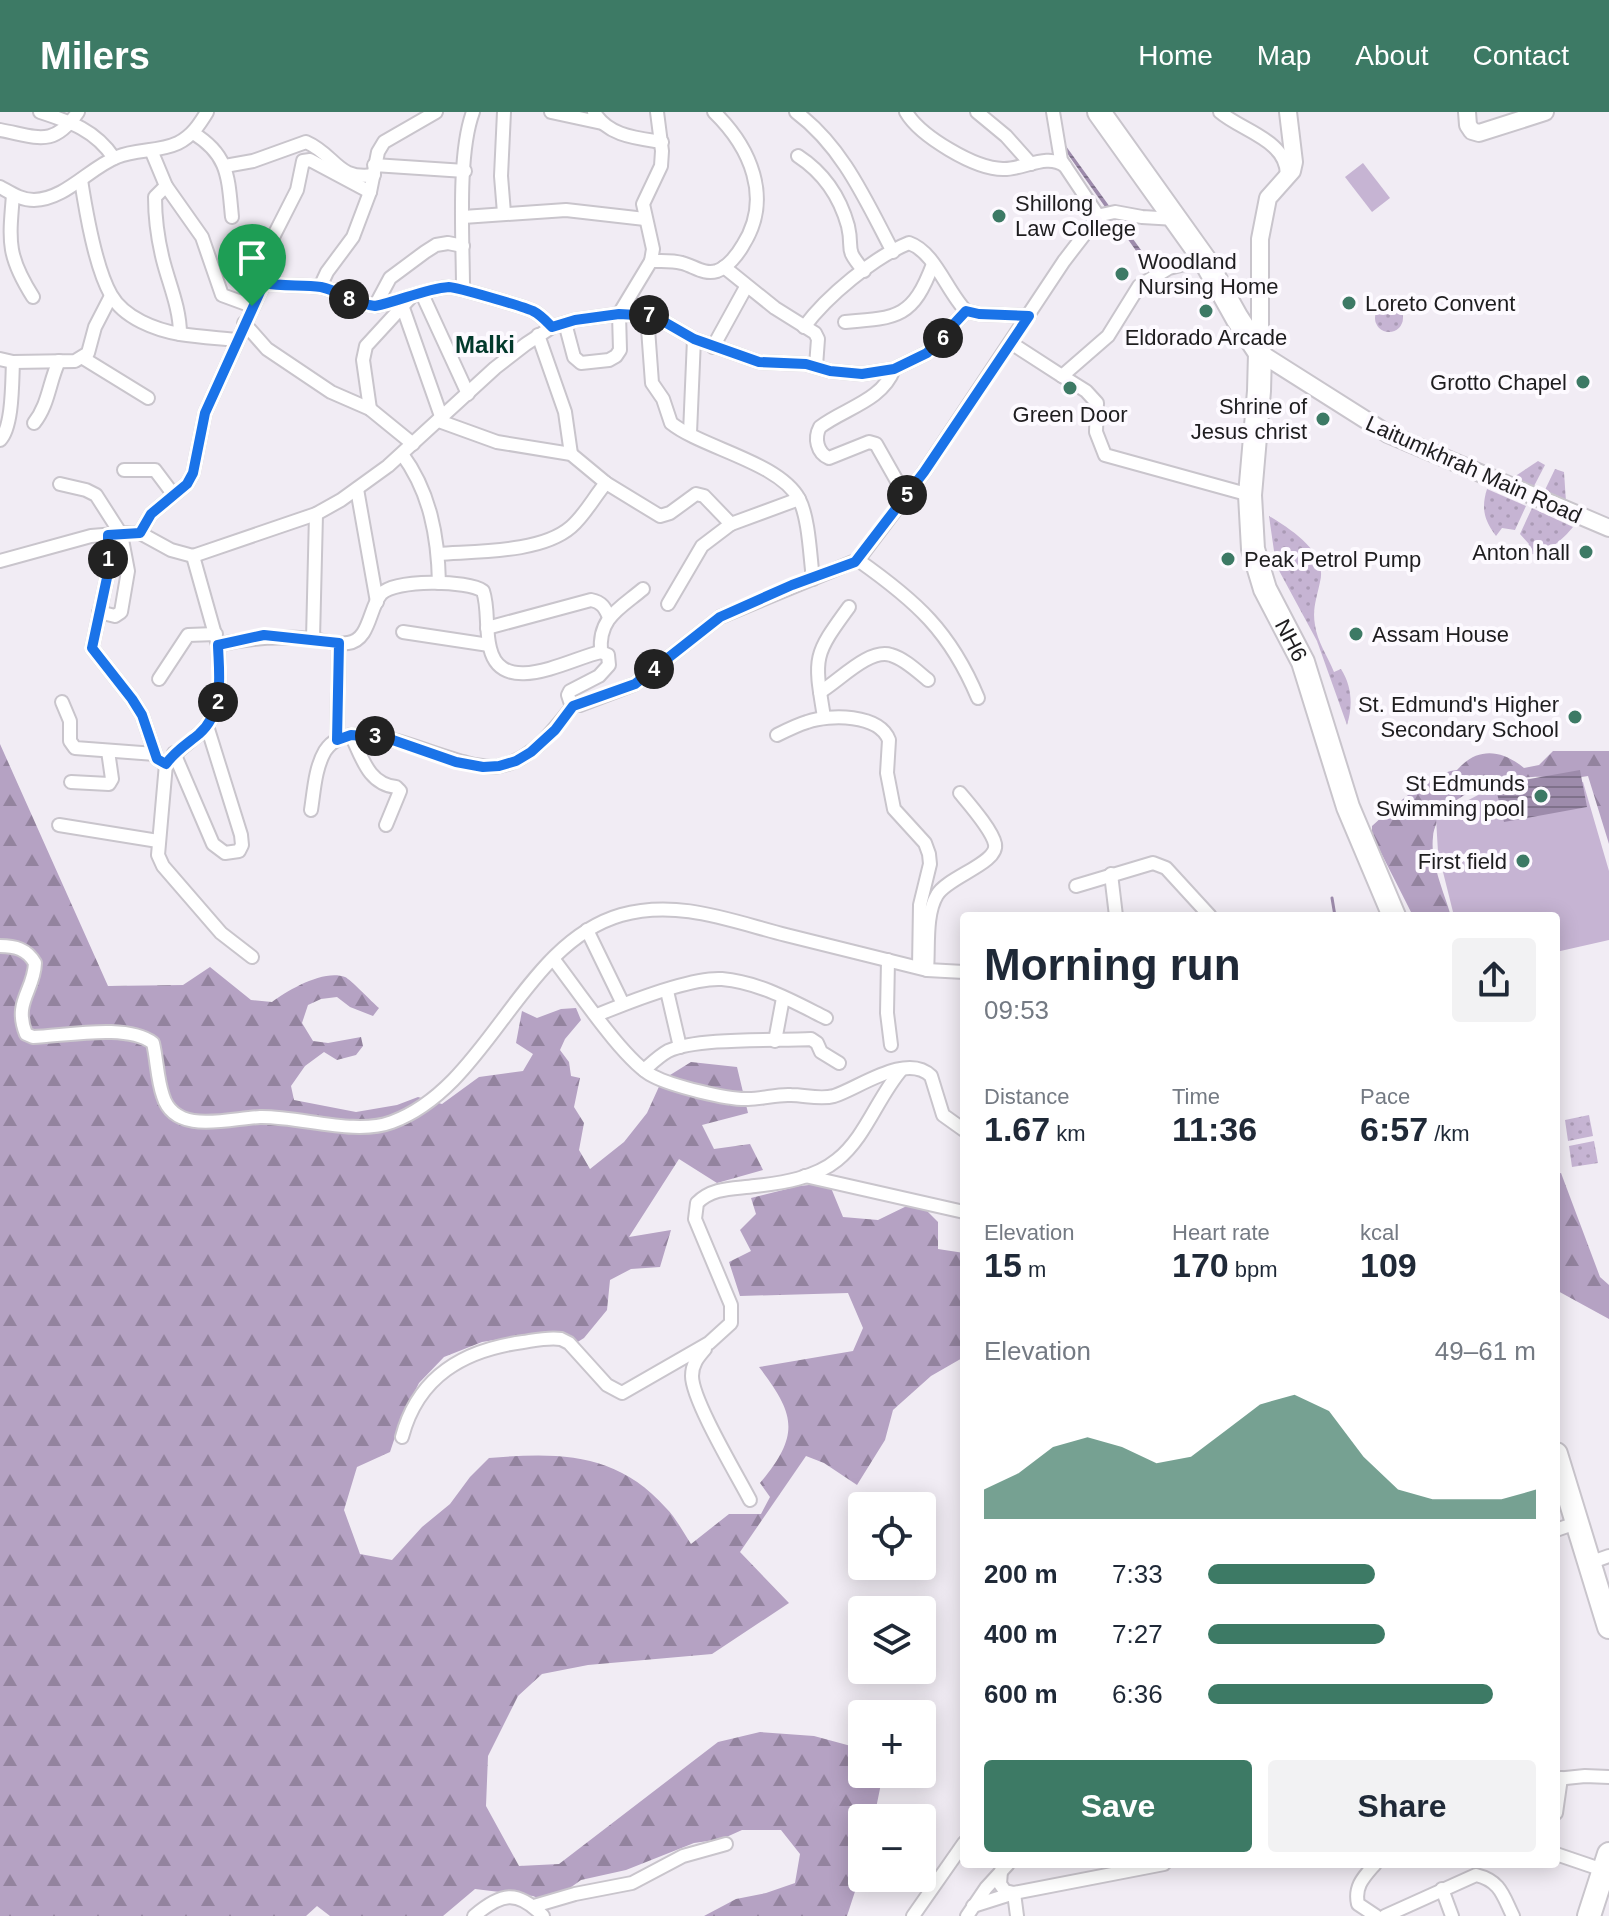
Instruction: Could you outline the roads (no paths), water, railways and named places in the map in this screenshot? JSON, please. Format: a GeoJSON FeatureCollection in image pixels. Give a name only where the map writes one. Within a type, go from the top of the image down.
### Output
{"type":"FeatureCollection","features":[{"type":"Feature","properties":{"kind":"highway"},"geometry":{"type":"LineString","coordinates":[[1099,112],[1204,259],[1260,353]]}},
{"type":"Feature","properties":{"kind":"highway","name":"NH6"},"geometry":{"type":"LineString","coordinates":[[1260,353],[1250,495],[1253,549],[1265,589],[1303,662],[1348,807],[1392,912]]}},
{"type":"Feature","properties":{"kind":"highway"},"geometry":{"type":"LineString","coordinates":[[1560,1483],[1566,1527],[1599,1559],[1609,1627]]}},
{"type":"Feature","properties":{"kind":"highway"},"geometry":{"type":"LineString","coordinates":[[1589,1916],[1606,1862]]}},
{"type":"Feature","properties":{"kind":"street"},"geometry":{"type":"LineString","coordinates":[[40,112],[75,117],[114,158]]}},
{"type":"Feature","properties":{"kind":"street"},"geometry":{"type":"LineString","coordinates":[[0,187],[13,195],[37,200],[81,180],[114,158],[177,144],[193,133],[207,112]]}},
{"type":"Feature","properties":{"kind":"street"},"geometry":{"type":"LineString","coordinates":[[320,287],[327,272],[353,237],[384,142],[436,112]]}},
{"type":"Feature","properties":{"kind":"street"},"geometry":{"type":"LineString","coordinates":[[463,288],[465,171],[467,138],[473,112]]}},
{"type":"Feature","properties":{"kind":"street"},"geometry":{"type":"LineString","coordinates":[[504,112],[501,176],[504,213]]}},
{"type":"Feature","properties":{"kind":"street"},"geometry":{"type":"LineString","coordinates":[[551,112],[598,118],[628,136],[662,142]]}},
{"type":"Feature","properties":{"kind":"street"},"geometry":{"type":"LineString","coordinates":[[264,283],[320,287],[375,306],[412,300],[448,287],[463,288],[486,298],[530,309],[559,325],[577,361],[585,364],[616,356],[620,350],[619,314],[651,261],[651,235],[643,204],[661,166],[662,142],[657,112]]}},
{"type":"Feature","properties":{"kind":"street"},"geometry":{"type":"LineString","coordinates":[[651,261],[682,263],[707,272],[724,267],[749,235],[756,214],[754,171],[734,134],[714,112]]}},
{"type":"Feature","properties":{"kind":"street"},"geometry":{"type":"LineString","coordinates":[[796,112],[838,154],[893,252]]}},
{"type":"Feature","properties":{"kind":"street"},"geometry":{"type":"LineString","coordinates":[[906,112],[931,139],[991,168],[1006,170],[1053,161],[1065,166]]}},
{"type":"Feature","properties":{"kind":"street"},"geometry":{"type":"LineString","coordinates":[[977,112],[1006,136],[1031,164]]}},
{"type":"Feature","properties":{"kind":"street"},"geometry":{"type":"LineString","coordinates":[[1053,112],[1059,153],[1100,216]]}},
{"type":"Feature","properties":{"kind":"street"},"geometry":{"type":"LineString","coordinates":[[1220,112],[1280,152],[1287,164],[1287,175]]}},
{"type":"Feature","properties":{"kind":"street"},"geometry":{"type":"LineString","coordinates":[[1260,353],[1260,239],[1264,207],[1274,189],[1292,171],[1294,162],[1288,112]]}},
{"type":"Feature","properties":{"kind":"street"},"geometry":{"type":"LineString","coordinates":[[1467,112],[1468,125],[1472,131],[1479,133],[1545,112]]}},
{"type":"Feature","properties":{"kind":"street"},"geometry":{"type":"LineString","coordinates":[[0,130],[50,137],[60,133],[75,117]]}},
{"type":"Feature","properties":{"kind":"street"},"geometry":{"type":"LineString","coordinates":[[193,133],[210,144],[225,166],[232,217]]}},
{"type":"Feature","properties":{"kind":"street"},"geometry":{"type":"LineString","coordinates":[[225,166],[253,161],[306,142],[354,177],[374,170],[465,171]]}},
{"type":"Feature","properties":{"kind":"street"},"geometry":{"type":"LineString","coordinates":[[151,150],[166,186],[202,237],[222,295],[252,306]]}},
{"type":"Feature","properties":{"kind":"street"},"geometry":{"type":"LineString","coordinates":[[798,156],[815,167],[834,193],[849,230],[850,255],[864,271]]}},
{"type":"Feature","properties":{"kind":"street"},"geometry":{"type":"LineString","coordinates":[[140,533],[151,514],[187,484],[193,473],[205,413],[264,283],[263,257],[297,190],[303,161],[310,160],[370,192]]}},
{"type":"Feature","properties":{"kind":"street"},"geometry":{"type":"LineString","coordinates":[[81,180],[111,296],[136,319],[180,334],[237,340]]}},
{"type":"Feature","properties":{"kind":"street"},"geometry":{"type":"LineString","coordinates":[[166,186],[159,191],[155,205],[158,237],[178,311],[180,334]]}},
{"type":"Feature","properties":{"kind":"street"},"geometry":{"type":"LineString","coordinates":[[13,195],[10,247],[13,263],[33,297]]}},
{"type":"Feature","properties":{"kind":"street"},"geometry":{"type":"LineString","coordinates":[[463,217],[566,210],[645,219]]}},
{"type":"Feature","properties":{"kind":"street"},"geometry":{"type":"LineString","coordinates":[[311,810],[320,762],[327,748],[337,740],[351,735],[387,738],[456,762],[483,767],[516,761],[555,730],[573,706],[635,684],[720,617],[858,560],[906,497],[1064,261],[1100,216],[1115,212],[1176,219]]}},
{"type":"Feature","properties":{"kind":"street"},"geometry":{"type":"LineString","coordinates":[[375,306],[390,278],[425,252],[436,245],[448,243],[463,246]]}},
{"type":"Feature","properties":{"kind":"street"},"geometry":{"type":"LineString","coordinates":[[804,327],[826,300],[909,243],[917,245],[933,264],[956,301],[966,311],[1029,316]]}},
{"type":"Feature","properties":{"kind":"street"},"geometry":{"type":"LineString","coordinates":[[1062,376],[1108,336],[1134,291],[1146,280],[1169,268],[1204,259]]}},
{"type":"Feature","properties":{"kind":"street"},"geometry":{"type":"LineString","coordinates":[[845,322],[890,318],[904,311],[915,302],[933,264]]}},
{"type":"Feature","properties":{"kind":"street"},"geometry":{"type":"LineString","coordinates":[[724,267],[746,287],[815,333],[818,339],[816,366]]}},
{"type":"Feature","properties":{"kind":"street"},"geometry":{"type":"LineString","coordinates":[[713,347],[746,287]]}},
{"type":"Feature","properties":{"kind":"street"},"geometry":{"type":"LineString","coordinates":[[0,440],[4,436],[9,411],[6,360],[83,358],[88,353],[95,327],[111,296]]}},
{"type":"Feature","properties":{"kind":"street"},"geometry":{"type":"LineString","coordinates":[[412,300],[468,394]]}},
{"type":"Feature","properties":{"kind":"street"},"geometry":{"type":"LineString","coordinates":[[370,409],[363,360],[366,346],[412,300]]}},
{"type":"Feature","properties":{"kind":"street"},"geometry":{"type":"LineString","coordinates":[[412,300],[441,420]]}},
{"type":"Feature","properties":{"kind":"street"},"geometry":{"type":"LineString","coordinates":[[0,561],[74,540],[140,533],[171,550],[193,556],[316,514],[357,489],[402,454],[495,368],[538,335],[559,325],[619,314],[647,315],[661,318],[713,347],[759,362],[816,366],[830,371],[862,374],[894,369],[927,353],[966,311]]}},
{"type":"Feature","properties":{"kind":"street"},"geometry":{"type":"LineString","coordinates":[[647,315],[652,383],[663,399],[671,423],[790,487],[799,499],[813,579]]}},
{"type":"Feature","properties":{"kind":"street"},"geometry":{"type":"LineString","coordinates":[[244,323],[267,349],[316,383],[370,409],[413,444]]}},
{"type":"Feature","properties":{"kind":"street"},"geometry":{"type":"LineString","coordinates":[[538,335],[565,412],[571,454]]}},
{"type":"Feature","properties":{"kind":"street"},"geometry":{"type":"LineString","coordinates":[[690,433],[694,339]]}},
{"type":"Feature","properties":{"kind":"street"},"geometry":{"type":"LineString","coordinates":[[1011,343],[1086,391],[1097,403],[1096,432],[1105,455],[1250,495]]}},
{"type":"Feature","properties":{"kind":"street","name":"Laitumkhrah Main Road"},"geometry":{"type":"LineString","coordinates":[[1260,353],[1388,434],[1609,528]]}},
{"type":"Feature","properties":{"kind":"street"},"geometry":{"type":"LineString","coordinates":[[83,358],[148,398]]}},
{"type":"Feature","properties":{"kind":"street"},"geometry":{"type":"LineString","coordinates":[[34,423],[47,402],[50,382],[59,361]]}},
{"type":"Feature","properties":{"kind":"street"},"geometry":{"type":"LineString","coordinates":[[894,369],[885,387],[820,427],[816,441],[821,452],[829,458],[869,442],[876,444],[906,497]]}},
{"type":"Feature","properties":{"kind":"street"},"geometry":{"type":"LineString","coordinates":[[441,420],[497,442],[571,454],[606,483],[660,516],[700,494],[731,524]]}},
{"type":"Feature","properties":{"kind":"street"},"geometry":{"type":"LineString","coordinates":[[402,454],[425,492],[438,554],[439,583]]}},
{"type":"Feature","properties":{"kind":"street"},"geometry":{"type":"LineString","coordinates":[[124,470],[155,470],[173,494]]}},
{"type":"Feature","properties":{"kind":"street"},"geometry":{"type":"LineString","coordinates":[[438,554],[536,544],[558,537],[573,526],[606,483]]}},
{"type":"Feature","properties":{"kind":"street"},"geometry":{"type":"LineString","coordinates":[[60,484],[96,495],[128,571],[121,612],[115,616],[99,612]]}},
{"type":"Feature","properties":{"kind":"street"},"geometry":{"type":"LineString","coordinates":[[357,489],[377,602]]}},
{"type":"Feature","properties":{"kind":"street"},"geometry":{"type":"LineString","coordinates":[[668,604],[702,546],[731,524],[799,499]]}},
{"type":"Feature","properties":{"kind":"street"},"geometry":{"type":"LineString","coordinates":[[313,639],[316,514]]}},
{"type":"Feature","properties":{"kind":"street"},"geometry":{"type":"LineString","coordinates":[[115,535],[92,648],[142,715],[161,763],[170,759],[207,726],[215,714],[219,698],[217,639],[193,556]]}},
{"type":"Feature","properties":{"kind":"street"},"geometry":{"type":"LineString","coordinates":[[858,560],[925,612],[956,654],[978,698]]}},
{"type":"Feature","properties":{"kind":"street"},"geometry":{"type":"LineString","coordinates":[[159,679],[188,635],[217,639],[264,635],[346,644],[360,637],[381,594],[397,586],[463,584],[483,591],[489,645],[498,663],[523,675],[601,652],[608,655],[609,665],[599,676],[570,691],[569,700],[573,706]]}},
{"type":"Feature","properties":{"kind":"street"},"geometry":{"type":"LineString","coordinates":[[601,652],[599,637],[602,627],[609,617],[643,589]]}},
{"type":"Feature","properties":{"kind":"street"},"geometry":{"type":"LineString","coordinates":[[487,628],[591,600],[604,606],[609,617]]}},
{"type":"Feature","properties":{"kind":"street"},"geometry":{"type":"LineString","coordinates":[[824,717],[818,656],[824,640],[849,607]]}},
{"type":"Feature","properties":{"kind":"street"},"geometry":{"type":"LineString","coordinates":[[403,632],[489,645]]}},
{"type":"Feature","properties":{"kind":"street"},"geometry":{"type":"LineString","coordinates":[[337,740],[339,643]]}},
{"type":"Feature","properties":{"kind":"street"},"geometry":{"type":"LineString","coordinates":[[820,692],[877,654],[890,654],[928,680]]}},
{"type":"Feature","properties":{"kind":"street"},"geometry":{"type":"LineString","coordinates":[[62,702],[70,721],[71,745],[155,754]]}},
{"type":"Feature","properties":{"kind":"street"},"geometry":{"type":"LineString","coordinates":[[777,735],[824,717],[874,724],[886,733],[889,740],[887,773],[894,809],[925,843],[929,854],[930,864],[920,905],[923,968]]}},
{"type":"Feature","properties":{"kind":"street"},"geometry":{"type":"LineString","coordinates":[[170,759],[213,844],[225,853],[239,851],[241,835],[207,726]]}},
{"type":"Feature","properties":{"kind":"street"},"geometry":{"type":"LineString","coordinates":[[351,735],[376,780],[400,791],[386,825]]}},
{"type":"Feature","properties":{"kind":"street"},"geometry":{"type":"LineString","coordinates":[[71,782],[111,782],[108,751]]}},
{"type":"Feature","properties":{"kind":"street"},"geometry":{"type":"LineString","coordinates":[[170,759],[158,855],[163,866],[221,933],[252,957]]}},
{"type":"Feature","properties":{"kind":"street"},"geometry":{"type":"LineString","coordinates":[[923,968],[932,906],[937,894],[995,853],[995,844],[989,833],[960,793]]}},
{"type":"Feature","properties":{"kind":"street"},"geometry":{"type":"LineString","coordinates":[[59,825],[158,841]]}},
{"type":"Feature","properties":{"kind":"street"},"geometry":{"type":"LineString","coordinates":[[1076,886],[1153,863],[1166,868],[1206,912]]}},
{"type":"Feature","properties":{"kind":"street"},"geometry":{"type":"LineString","coordinates":[[1111,874],[1116,912]]}},
{"type":"Feature","properties":{"kind":"street"},"geometry":{"type":"LineString","coordinates":[[0,946],[14,946],[27,953],[35,963],[20,1016],[26,1034],[33,1037],[114,1033],[144,1036],[153,1043],[164,1101],[187,1121],[285,1116],[354,1126],[391,1122],[427,1104],[450,1085],[517,1000],[587,930],[602,922],[644,910],[691,910],[888,960],[960,972]]}},
{"type":"Feature","properties":{"kind":"street"},"geometry":{"type":"LineString","coordinates":[[587,930],[623,1004]]}},
{"type":"Feature","properties":{"kind":"street"},"geometry":{"type":"LineString","coordinates":[[554,960],[633,1060],[644,1070],[671,1084],[744,1100],[777,1095],[828,1097],[902,1069],[917,1068],[931,1076],[943,1115],[960,1128]]}},
{"type":"Feature","properties":{"kind":"street"},"geometry":{"type":"LineString","coordinates":[[888,960],[887,1013],[891,1045]]}},
{"type":"Feature","properties":{"kind":"street"},"geometry":{"type":"LineString","coordinates":[[597,1015],[623,1004],[718,979],[759,988],[826,1018]]}},
{"type":"Feature","properties":{"kind":"street"},"geometry":{"type":"LineString","coordinates":[[667,991],[680,1047]]}},
{"type":"Feature","properties":{"kind":"street"},"geometry":{"type":"LineString","coordinates":[[775,1041],[783,998]]}},
{"type":"Feature","properties":{"kind":"street"},"geometry":{"type":"LineString","coordinates":[[644,1070],[656,1058],[680,1047],[712,1042],[811,1039],[821,1052],[839,1063]]}},
{"type":"Feature","properties":{"kind":"street"},"geometry":{"type":"LineString","coordinates":[[683,1224],[694,1213],[697,1203],[714,1191],[805,1176],[838,1159],[849,1148],[890,1081],[902,1069]]}},
{"type":"Feature","properties":{"kind":"street"},"geometry":{"type":"LineString","coordinates":[[805,1176],[960,1211]]}},
{"type":"Feature","properties":{"kind":"street"},"geometry":{"type":"LineString","coordinates":[[402,1437],[407,1416],[441,1373],[472,1355],[501,1345],[561,1339],[569,1343],[611,1388],[622,1393],[709,1343],[728,1327],[733,1311],[694,1213]]}},
{"type":"Feature","properties":{"kind":"street"},"geometry":{"type":"LineString","coordinates":[[709,1343],[694,1363],[692,1378],[713,1429],[750,1500]]}},
{"type":"Feature","properties":{"kind":"street"},"geometry":{"type":"LineString","coordinates":[[1560,1778],[1609,1777]]}},
{"type":"Feature","properties":{"kind":"street"},"geometry":{"type":"LineString","coordinates":[[474,1916],[496,1898],[507,1896],[520,1898],[538,1911],[575,1894],[632,1883],[683,1856],[726,1844]]}},
{"type":"Feature","properties":{"kind":"street"},"geometry":{"type":"LineString","coordinates":[[913,1916],[960,1849]]}},
{"type":"Feature","properties":{"kind":"street"},"geometry":{"type":"LineString","coordinates":[[1560,1855],[1606,1862]]}},
{"type":"Feature","properties":{"kind":"street"},"geometry":{"type":"LineString","coordinates":[[1005,1868],[999,1879],[1001,1888],[1014,1893]]}},
{"type":"Feature","properties":{"kind":"street"},"geometry":{"type":"LineString","coordinates":[[970,1911],[1005,1868]]}},
{"type":"Feature","properties":{"kind":"street"},"geometry":{"type":"LineString","coordinates":[[970,1911],[1014,1893],[1143,1868]]}},
{"type":"Feature","properties":{"kind":"street"},"geometry":{"type":"LineString","coordinates":[[1372,1868],[1356,1893],[1358,1904],[1376,1916]]}},
{"type":"Feature","properties":{"kind":"street"},"geometry":{"type":"LineString","coordinates":[[1385,1916],[1476,1875],[1496,1883],[1513,1916]]}},
{"type":"Feature","properties":{"kind":"street"},"geometry":{"type":"LineString","coordinates":[[1442,1889],[1452,1916]]}},
{"type":"Feature","properties":{"kind":"street"},"geometry":{"type":"LineString","coordinates":[[1014,1893],[1017,1916]]}},
{"type":"Feature","properties":{"kind":"waterway"},"geometry":{"type":"LineString","coordinates":[[1332,898],[1334,912]]}},
{"type":"Feature","properties":{"kind":"place","name":"Shillong Law College"},"geometry":{"type":"Point","coordinates":[999,216]}},
{"type":"Feature","properties":{"kind":"place","name":"Woodland Nursing Home"},"geometry":{"type":"Point","coordinates":[1122,274]}},
{"type":"Feature","properties":{"kind":"place","name":"Loreto Convent"},"geometry":{"type":"Point","coordinates":[1349,303]}},
{"type":"Feature","properties":{"kind":"place","name":"Eldorado Arcade"},"geometry":{"type":"Point","coordinates":[1206,311]}},
{"type":"Feature","properties":{"kind":"place","name":"Grotto Chapel"},"geometry":{"type":"Point","coordinates":[1583,382]}},
{"type":"Feature","properties":{"kind":"place","name":"Green Door"},"geometry":{"type":"Point","coordinates":[1070,388]}},
{"type":"Feature","properties":{"kind":"place","name":"Shrine of Jesus christ"},"geometry":{"type":"Point","coordinates":[1323,419]}},
{"type":"Feature","properties":{"kind":"place","name":"Anton hall"},"geometry":{"type":"Point","coordinates":[1586,552]}},
{"type":"Feature","properties":{"kind":"place","name":"Peak Petrol Pump"},"geometry":{"type":"Point","coordinates":[1228,559]}},
{"type":"Feature","properties":{"kind":"place","name":"Assam House"},"geometry":{"type":"Point","coordinates":[1356,634]}},
{"type":"Feature","properties":{"kind":"place","name":"St. Edmund's Higher Secondary School"},"geometry":{"type":"Point","coordinates":[1575,717]}},
{"type":"Feature","properties":{"kind":"place","name":"St Edmunds Swimming pool"},"geometry":{"type":"Point","coordinates":[1541,796]}},
{"type":"Feature","properties":{"kind":"place","name":"First field"},"geometry":{"type":"Point","coordinates":[1523,861]}},
{"type":"Feature","properties":{"kind":"district","name":"Malki"},"geometry":{"type":"Point","coordinates":[485,345]}}]}
